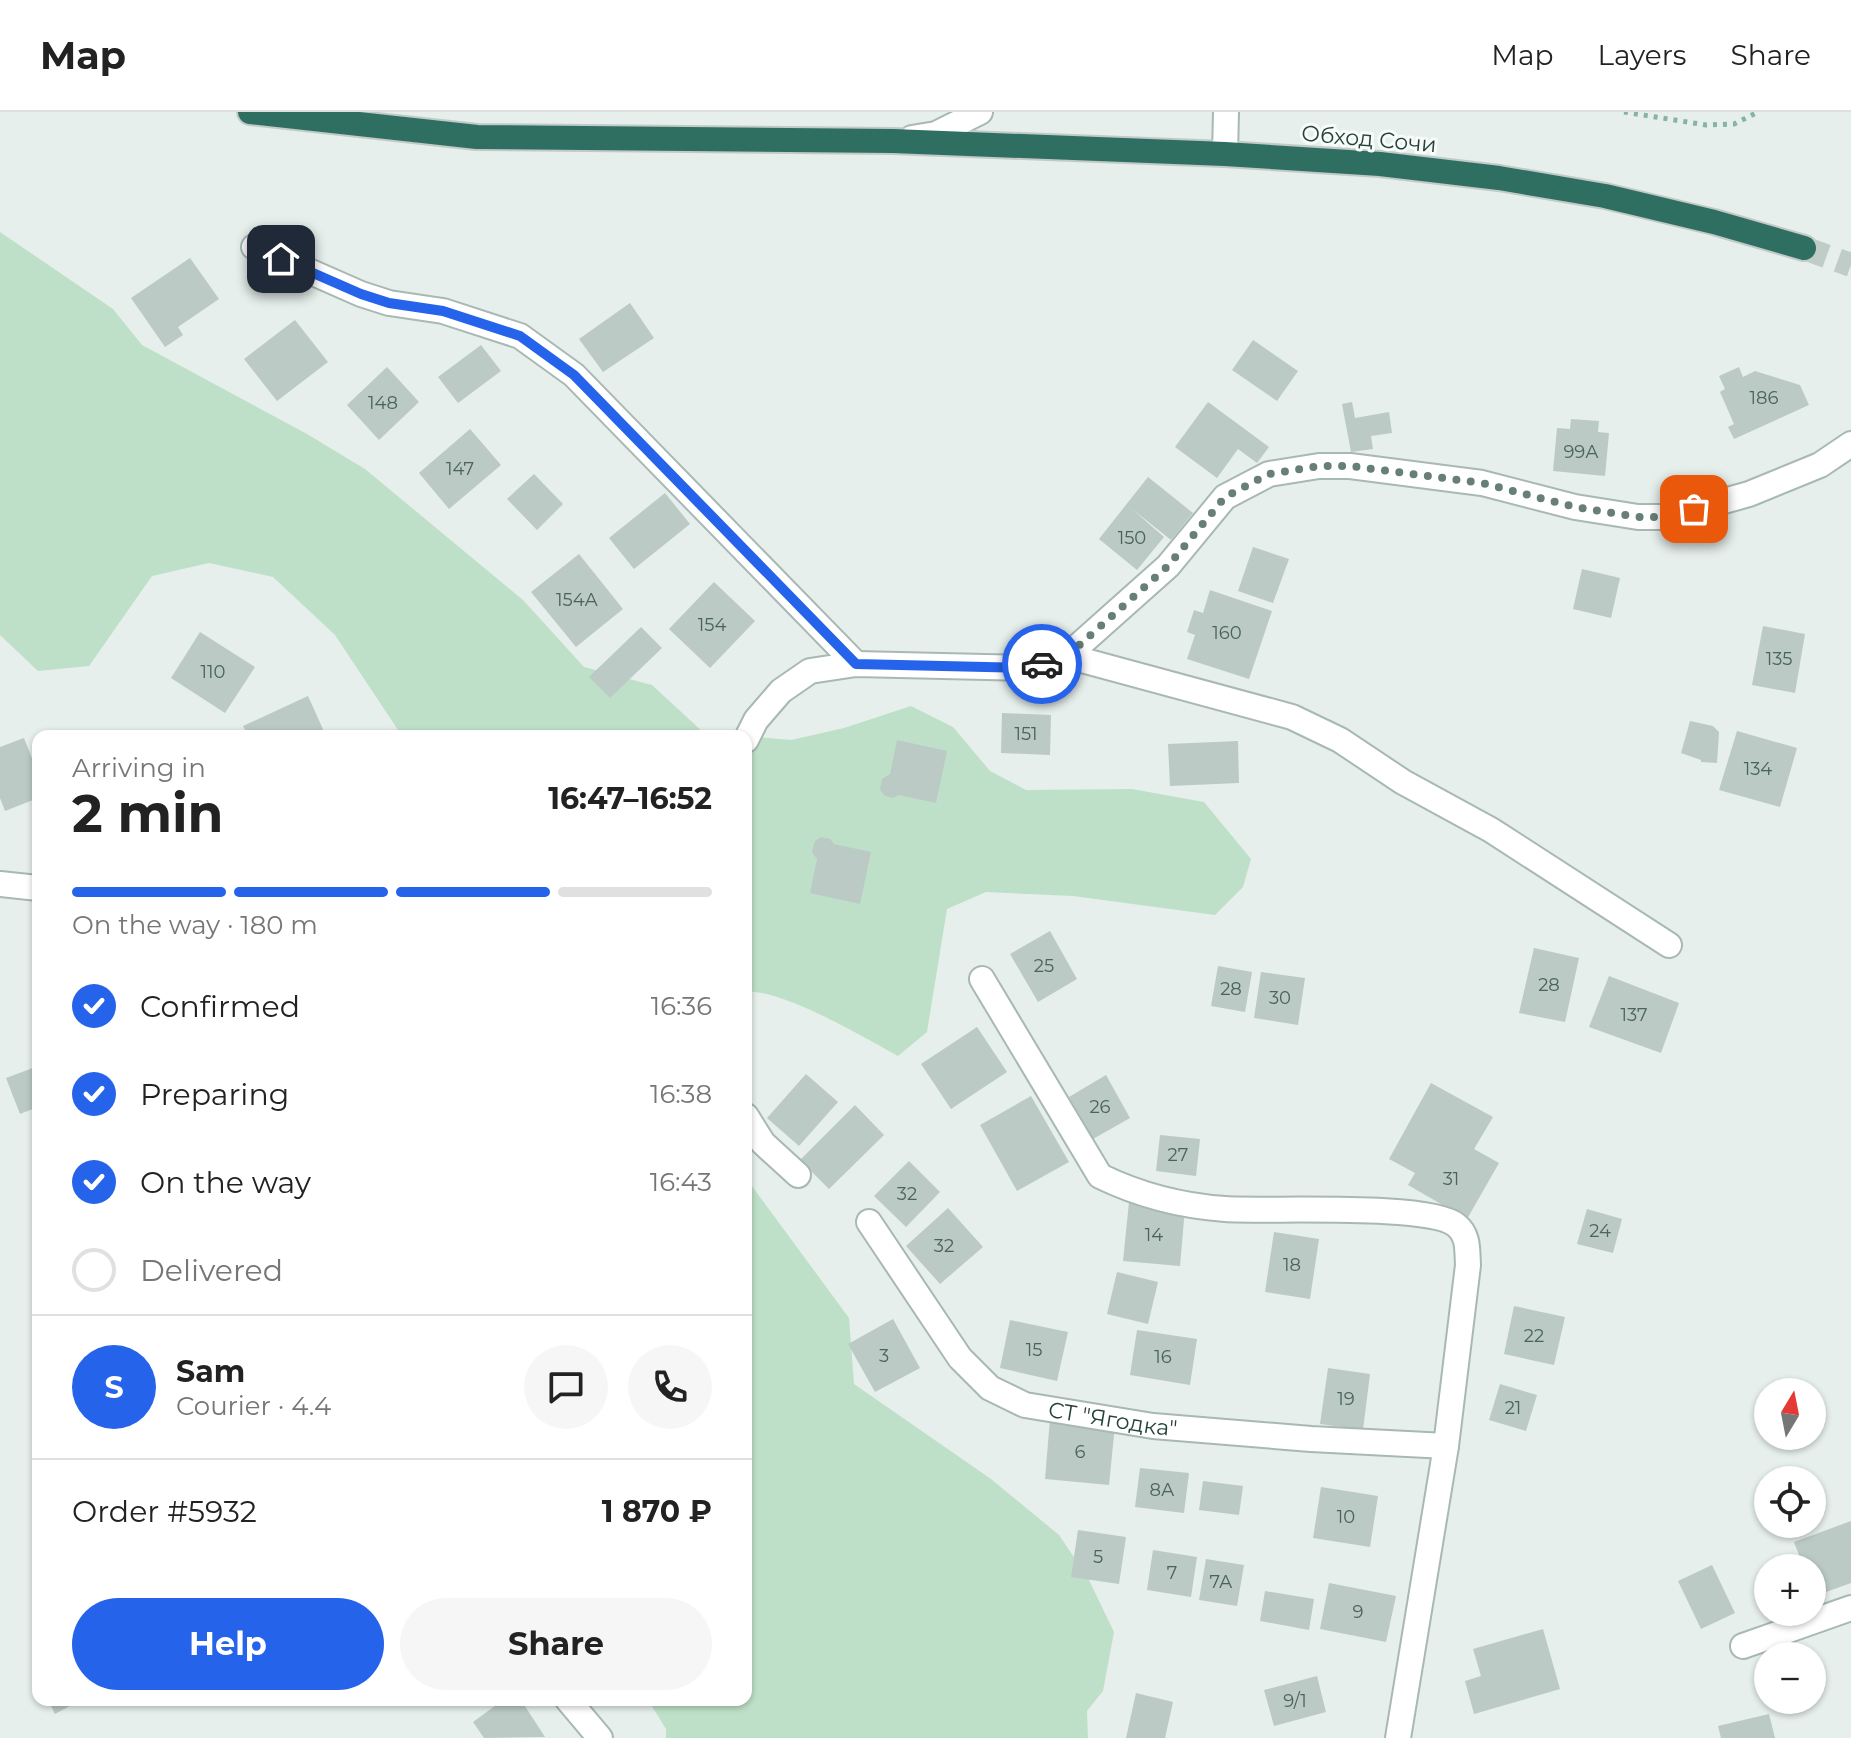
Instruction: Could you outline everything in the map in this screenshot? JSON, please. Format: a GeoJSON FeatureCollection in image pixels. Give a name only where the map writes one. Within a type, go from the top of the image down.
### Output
{"type":"FeatureCollection","features":[{"type":"Feature","properties":{"kind":"highway","name":"Обход Сочи"},"geometry":{"type":"LineString","coordinates":[[250,112],[477,137],[893,141],[1225,154],[1380,164],[1499,178],[1605,196],[1714,222],[1804,248]]}},
{"type":"Feature","properties":{"kind":"street"},"geometry":{"type":"LineString","coordinates":[[893,141],[936,134],[980,112]]}},
{"type":"Feature","properties":{"kind":"street"},"geometry":{"type":"LineString","coordinates":[[1225,154],[1226,112]]}},
{"type":"Feature","properties":{"kind":"street"},"geometry":{"type":"LineString","coordinates":[[254,247],[361,294],[389,303],[443,311],[520,336],[574,375],[856,664]]}},
{"type":"Feature","properties":{"kind":"street"},"geometry":{"type":"LineString","coordinates":[[751,730],[781,691],[810,671],[856,664],[1028,668],[1067,656],[1168,566],[1225,497],[1269,474],[1319,466],[1350,466],[1482,483],[1575,507],[1638,517],[1667,517],[1749,494],[1820,465],[1851,444]]}},
{"type":"Feature","properties":{"kind":"street"},"geometry":{"type":"LineString","coordinates":[[1067,656],[1292,717],[1340,740],[1403,782],[1491,830],[1669,945]]}},
{"type":"Feature","properties":{"kind":"street"},"geometry":{"type":"LineString","coordinates":[[0,884],[32,887]]}},
{"type":"Feature","properties":{"kind":"street"},"geometry":{"type":"LineString","coordinates":[[982,979],[1100,1176],[1127,1189],[1225,1209],[1274,1208],[1429,1215],[1455,1224],[1466,1236],[1468,1265],[1446,1446],[1398,1738]]}},
{"type":"Feature","properties":{"kind":"street"},"geometry":{"type":"LineString","coordinates":[[752,1126],[763,1143],[798,1175]]}},
{"type":"Feature","properties":{"kind":"street","name":"СТ \"Ягодка\""},"geometry":{"type":"LineString","coordinates":[[869,1222],[960,1358],[990,1388],[1025,1405],[1153,1426],[1446,1446]]}},
{"type":"Feature","properties":{"kind":"street"},"geometry":{"type":"LineString","coordinates":[[1743,1646],[1851,1608]]}},
{"type":"Feature","properties":{"kind":"street"},"geometry":{"type":"LineString","coordinates":[[573,1706],[600,1738]]}},
{"type":"Feature","properties":{"kind":"path"},"geometry":{"type":"LineString","coordinates":[[1624,112],[1706,125],[1734,124],[1758,112]]}},
{"type":"Feature","properties":{"kind":"green space"},"geometry":{"type":"Polygon","coordinates":[[[0,232],[113,309],[142,345],[307,434],[365,469],[523,600],[584,667],[652,685],[701,730],[398,730],[335,635],[273,577],[209,563],[152,576],[89,666],[38,671],[0,635],[0,232]]]}},
{"type":"Feature","properties":{"kind":"green space"},"geometry":{"type":"Polygon","coordinates":[[[911,706],[953,727],[990,771],[1026,790],[1132,789],[1204,802],[1251,859],[1243,887],[1215,915],[1073,896],[986,892],[947,909],[927,1032],[898,1056],[801,1006],[752,992],[752,737],[791,740],[844,728],[911,706]]]}},
{"type":"Feature","properties":{"kind":"green space"},"geometry":{"type":"Polygon","coordinates":[[[752,1186],[849,1318],[854,1384],[991,1479],[1059,1535],[1088,1578],[1114,1632],[1103,1691],[1087,1711],[1088,1738],[666,1738],[666,1729],[652,1706],[752,1706],[752,1186]]]}},
{"type":"Feature","properties":{"kind":"building"},"geometry":{"type":"Polygon","coordinates":[[[190,258],[219,299],[178,327],[183,335],[165,347],[131,298],[190,258]]]}},
{"type":"Feature","properties":{"kind":"building"},"geometry":{"type":"Polygon","coordinates":[[[630,303],[654,338],[603,372],[579,339],[630,303]]]}},
{"type":"Feature","properties":{"kind":"building"},"geometry":{"type":"Polygon","coordinates":[[[295,320],[328,362],[277,401],[244,359],[295,320]]]}},
{"type":"Feature","properties":{"kind":"building"},"geometry":{"type":"Polygon","coordinates":[[[1253,340],[1298,371],[1277,401],[1232,370],[1253,340]]]}},
{"type":"Feature","properties":{"kind":"building"},"geometry":{"type":"Polygon","coordinates":[[[481,345],[501,371],[458,403],[438,377],[481,345]]]}},
{"type":"Feature","properties":{"kind":"building"},"geometry":{"type":"Polygon","coordinates":[[[387,367],[419,402],[379,440],[347,405],[387,367]]]}},
{"type":"Feature","properties":{"kind":"building"},"geometry":{"type":"Polygon","coordinates":[[[1739,367],[1743,377],[1755,371],[1800,385],[1809,405],[1734,439],[1728,427],[1734,424],[1720,392],[1725,389],[1719,376],[1739,367]]]}},
{"type":"Feature","properties":{"kind":"building"},"geometry":{"type":"Polygon","coordinates":[[[1208,402],[1269,447],[1257,463],[1238,449],[1217,478],[1175,447],[1208,402]]]}},
{"type":"Feature","properties":{"kind":"building"},"geometry":{"type":"Polygon","coordinates":[[[1352,402],[1355,418],[1389,412],[1392,433],[1371,436],[1373,449],[1351,452],[1342,404],[1352,402]]]}},
{"type":"Feature","properties":{"kind":"building"},"geometry":{"type":"Polygon","coordinates":[[[1571,419],[1599,421],[1598,432],[1609,433],[1605,476],[1553,471],[1557,428],[1570,429],[1571,419]]]}},
{"type":"Feature","properties":{"kind":"building"},"geometry":{"type":"Polygon","coordinates":[[[470,429],[501,465],[449,509],[419,473],[470,429]]]}},
{"type":"Feature","properties":{"kind":"building"},"geometry":{"type":"Polygon","coordinates":[[[534,474],[563,504],[537,530],[507,499],[534,474]]]}},
{"type":"Feature","properties":{"kind":"building"},"geometry":{"type":"Polygon","coordinates":[[[1148,477],[1193,513],[1171,540],[1132,509],[1164,537],[1137,570],[1099,539],[1148,477]]]}},
{"type":"Feature","properties":{"kind":"building"},"geometry":{"type":"Polygon","coordinates":[[[665,493],[690,524],[634,569],[609,538],[665,493]]]}},
{"type":"Feature","properties":{"kind":"building"},"geometry":{"type":"Polygon","coordinates":[[[1253,547],[1289,559],[1273,603],[1238,591],[1253,547]]]}},
{"type":"Feature","properties":{"kind":"building"},"geometry":{"type":"Polygon","coordinates":[[[579,554],[623,609],[576,647],[531,592],[579,554]]]}},
{"type":"Feature","properties":{"kind":"building"},"geometry":{"type":"Polygon","coordinates":[[[1582,569],[1620,578],[1611,618],[1573,609],[1582,569]]]}},
{"type":"Feature","properties":{"kind":"building"},"geometry":{"type":"Polygon","coordinates":[[[714,582],[755,621],[710,668],[669,629],[714,582]]]}},
{"type":"Feature","properties":{"kind":"building"},"geometry":{"type":"Polygon","coordinates":[[[1210,590],[1272,611],[1249,679],[1187,659],[1195,635],[1187,632],[1194,610],[1203,613],[1210,590]]]}},
{"type":"Feature","properties":{"kind":"building"},"geometry":{"type":"Polygon","coordinates":[[[1763,626],[1805,634],[1795,693],[1752,685],[1763,626]]]}},
{"type":"Feature","properties":{"kind":"building"},"geometry":{"type":"Polygon","coordinates":[[[641,627],[662,648],[610,698],[589,677],[641,627]]]}},
{"type":"Feature","properties":{"kind":"building"},"geometry":{"type":"Polygon","coordinates":[[[200,632],[255,667],[225,713],[171,678],[200,632]]]}},
{"type":"Feature","properties":{"kind":"building"},"geometry":{"type":"Polygon","coordinates":[[[308,696],[323,730],[245,730],[243,726],[308,696]]]}},
{"type":"Feature","properties":{"kind":"building"},"geometry":{"type":"Polygon","coordinates":[[[1002,713],[1051,715],[1050,755],[1001,753],[1002,713]]]}},
{"type":"Feature","properties":{"kind":"building"},"geometry":{"type":"Polygon","coordinates":[[[1690,721],[1713,726],[1719,732],[1717,763],[1701,762],[1681,753],[1690,721]]]}},
{"type":"Feature","properties":{"kind":"building"},"geometry":{"type":"Polygon","coordinates":[[[1737,731],[1797,748],[1780,807],[1719,790],[1737,731]]]}},
{"type":"Feature","properties":{"kind":"building"},"geometry":{"type":"Polygon","coordinates":[[[24,738],[32,759],[32,800],[5,811],[0,798],[0,747],[24,738]]]}},
{"type":"Feature","properties":{"kind":"building"},"geometry":{"type":"Polygon","coordinates":[[[897,740],[947,751],[936,803],[899,795],[893,798],[885,796],[880,790],[882,779],[890,774],[897,740]]]}},
{"type":"Feature","properties":{"kind":"building"},"geometry":{"type":"Polygon","coordinates":[[[1238,741],[1239,783],[1170,786],[1168,744],[1238,741]]]}},
{"type":"Feature","properties":{"kind":"building"},"geometry":{"type":"Polygon","coordinates":[[[821,837],[830,839],[834,844],[871,852],[860,904],[810,893],[817,859],[812,852],[815,841],[821,837]]]}},
{"type":"Feature","properties":{"kind":"building"},"geometry":{"type":"Polygon","coordinates":[[[1050,931],[1077,979],[1038,1002],[1010,954],[1050,931]]]}},
{"type":"Feature","properties":{"kind":"building"},"geometry":{"type":"Polygon","coordinates":[[[1534,948],[1579,958],[1565,1022],[1519,1013],[1534,948]]]}},
{"type":"Feature","properties":{"kind":"building"},"geometry":{"type":"Polygon","coordinates":[[[1218,966],[1252,972],[1245,1012],[1211,1006],[1218,966]]]}},
{"type":"Feature","properties":{"kind":"building"},"geometry":{"type":"Polygon","coordinates":[[[1261,972],[1305,978],[1298,1025],[1254,1018],[1261,972]]]}},
{"type":"Feature","properties":{"kind":"building"},"geometry":{"type":"Polygon","coordinates":[[[1609,976],[1679,1003],[1661,1053],[1589,1027],[1609,976]]]}},
{"type":"Feature","properties":{"kind":"building"},"geometry":{"type":"Polygon","coordinates":[[[977,1027],[1007,1072],[951,1109],[921,1064],[977,1027]]]}},
{"type":"Feature","properties":{"kind":"building"},"geometry":{"type":"Polygon","coordinates":[[[32,1068],[32,1109],[20,1114],[6,1078],[32,1068]]]}},
{"type":"Feature","properties":{"kind":"building"},"geometry":{"type":"Polygon","coordinates":[[[806,1074],[838,1102],[799,1146],[767,1118],[806,1074]]]}},
{"type":"Feature","properties":{"kind":"building"},"geometry":{"type":"Polygon","coordinates":[[[1106,1075],[1130,1118],[1093,1139],[1069,1097],[1106,1075]]]}},
{"type":"Feature","properties":{"kind":"building"},"geometry":{"type":"Polygon","coordinates":[[[1431,1083],[1493,1117],[1474,1149],[1499,1163],[1467,1219],[1408,1185],[1415,1173],[1389,1159],[1431,1083]]]}},
{"type":"Feature","properties":{"kind":"building"},"geometry":{"type":"Polygon","coordinates":[[[1031,1096],[1069,1162],[1017,1191],[980,1125],[1031,1096]]]}},
{"type":"Feature","properties":{"kind":"building"},"geometry":{"type":"Polygon","coordinates":[[[855,1105],[884,1135],[829,1189],[800,1160],[855,1105]]]}},
{"type":"Feature","properties":{"kind":"building"},"geometry":{"type":"Polygon","coordinates":[[[1160,1135],[1200,1139],[1196,1176],[1156,1171],[1160,1135]]]}},
{"type":"Feature","properties":{"kind":"building"},"geometry":{"type":"Polygon","coordinates":[[[909,1161],[940,1192],[906,1227],[874,1196],[909,1161]]]}},
{"type":"Feature","properties":{"kind":"building"},"geometry":{"type":"Polygon","coordinates":[[[1129,1202],[1185,1208],[1180,1266],[1123,1261],[1129,1202]]]}},
{"type":"Feature","properties":{"kind":"building"},"geometry":{"type":"Polygon","coordinates":[[[948,1208],[983,1247],[940,1284],[906,1246],[948,1208]]]}},
{"type":"Feature","properties":{"kind":"building"},"geometry":{"type":"Polygon","coordinates":[[[1587,1209],[1622,1219],[1613,1253],[1577,1244],[1587,1209]]]}},
{"type":"Feature","properties":{"kind":"building"},"geometry":{"type":"Polygon","coordinates":[[[1274,1232],[1319,1239],[1310,1299],[1265,1292],[1274,1232]]]}},
{"type":"Feature","properties":{"kind":"building"},"geometry":{"type":"Polygon","coordinates":[[[1117,1272],[1158,1282],[1148,1324],[1107,1314],[1117,1272]]]}},
{"type":"Feature","properties":{"kind":"building"},"geometry":{"type":"Polygon","coordinates":[[[1514,1306],[1565,1317],[1554,1365],[1504,1354],[1514,1306]]]}},
{"type":"Feature","properties":{"kind":"building"},"geometry":{"type":"Polygon","coordinates":[[[893,1319],[920,1368],[875,1392],[848,1344],[893,1319]]]}},
{"type":"Feature","properties":{"kind":"building"},"geometry":{"type":"Polygon","coordinates":[[[1010,1320],[1068,1332],[1057,1381],[1000,1368],[1010,1320]]]}},
{"type":"Feature","properties":{"kind":"building"},"geometry":{"type":"Polygon","coordinates":[[[1137,1330],[1197,1339],[1190,1385],[1130,1375],[1137,1330]]]}},
{"type":"Feature","properties":{"kind":"building"},"geometry":{"type":"Polygon","coordinates":[[[1328,1368],[1370,1374],[1363,1430],[1320,1424],[1328,1368]]]}},
{"type":"Feature","properties":{"kind":"building"},"geometry":{"type":"Polygon","coordinates":[[[1500,1384],[1537,1395],[1526,1431],[1489,1420],[1500,1384]]]}},
{"type":"Feature","properties":{"kind":"building"},"geometry":{"type":"Polygon","coordinates":[[[1050,1419],[1115,1425],[1109,1485],[1045,1479],[1050,1419]]]}},
{"type":"Feature","properties":{"kind":"building"},"geometry":{"type":"Polygon","coordinates":[[[1140,1468],[1189,1473],[1184,1513],[1135,1507],[1140,1468]]]}},
{"type":"Feature","properties":{"kind":"building"},"geometry":{"type":"Polygon","coordinates":[[[1203,1481],[1243,1486],[1239,1515],[1199,1510],[1203,1481]]]}},
{"type":"Feature","properties":{"kind":"building"},"geometry":{"type":"Polygon","coordinates":[[[1321,1487],[1378,1496],[1370,1547],[1313,1538],[1321,1487]]]}},
{"type":"Feature","properties":{"kind":"building"},"geometry":{"type":"Polygon","coordinates":[[[1851,1521],[1851,1583],[1826,1592],[1826,1554],[1799,1554],[1794,1542],[1805,1538],[1826,1538],[1826,1530],[1851,1521]]]}},
{"type":"Feature","properties":{"kind":"building"},"geometry":{"type":"Polygon","coordinates":[[[1078,1530],[1126,1537],[1119,1584],[1071,1577],[1078,1530]]]}},
{"type":"Feature","properties":{"kind":"building"},"geometry":{"type":"Polygon","coordinates":[[[1153,1550],[1197,1557],[1191,1597],[1147,1590],[1153,1550]]]}},
{"type":"Feature","properties":{"kind":"building"},"geometry":{"type":"Polygon","coordinates":[[[1206,1559],[1244,1565],[1237,1606],[1199,1600],[1206,1559]]]}},
{"type":"Feature","properties":{"kind":"building"},"geometry":{"type":"Polygon","coordinates":[[[1712,1565],[1735,1613],[1701,1629],[1678,1581],[1712,1565]]]}},
{"type":"Feature","properties":{"kind":"building"},"geometry":{"type":"Polygon","coordinates":[[[1329,1583],[1396,1596],[1386,1642],[1320,1629],[1329,1583]]]}},
{"type":"Feature","properties":{"kind":"building"},"geometry":{"type":"Polygon","coordinates":[[[1265,1591],[1314,1599],[1309,1630],[1260,1621],[1265,1591]]]}},
{"type":"Feature","properties":{"kind":"building"},"geometry":{"type":"Polygon","coordinates":[[[1543,1629],[1560,1689],[1474,1714],[1465,1681],[1481,1676],[1473,1649],[1543,1629]]]}},
{"type":"Feature","properties":{"kind":"building"},"geometry":{"type":"Polygon","coordinates":[[[1317,1676],[1326,1712],[1274,1726],[1264,1690],[1317,1676]]]}},
{"type":"Feature","properties":{"kind":"building"},"geometry":{"type":"Polygon","coordinates":[[[1136,1693],[1173,1702],[1165,1738],[1126,1738],[1136,1693]]]}},
{"type":"Feature","properties":{"kind":"building"},"geometry":{"type":"Polygon","coordinates":[[[51,1706],[70,1706],[55,1714],[51,1706]]]}},
{"type":"Feature","properties":{"kind":"building"},"geometry":{"type":"Polygon","coordinates":[[[495,1706],[525,1706],[545,1737],[484,1738],[473,1722],[495,1706]]]}},
{"type":"Feature","properties":{"kind":"building"},"geometry":{"type":"Polygon","coordinates":[[[1769,1714],[1775,1738],[1721,1738],[1718,1726],[1769,1714]]]}},
{"type":"Feature","properties":{"kind":"tunnel"},"geometry":{"type":"LineString","coordinates":[[1804,248],[1851,265]]}},
{"type":"Feature","properties":{"kind":"way so far"},"geometry":{"type":"LineString","coordinates":[[1042,664],[1067,656],[1168,566],[1225,497],[1269,474],[1319,466],[1350,466],[1482,483],[1575,507],[1638,517],[1667,517],[1694,509]]}},
{"type":"Feature","properties":{"kind":"route"},"geometry":{"type":"LineString","coordinates":[[281,259],[361,294],[389,303],[443,311],[520,336],[574,375],[856,664],[1028,668],[1042,664]]}}]}
